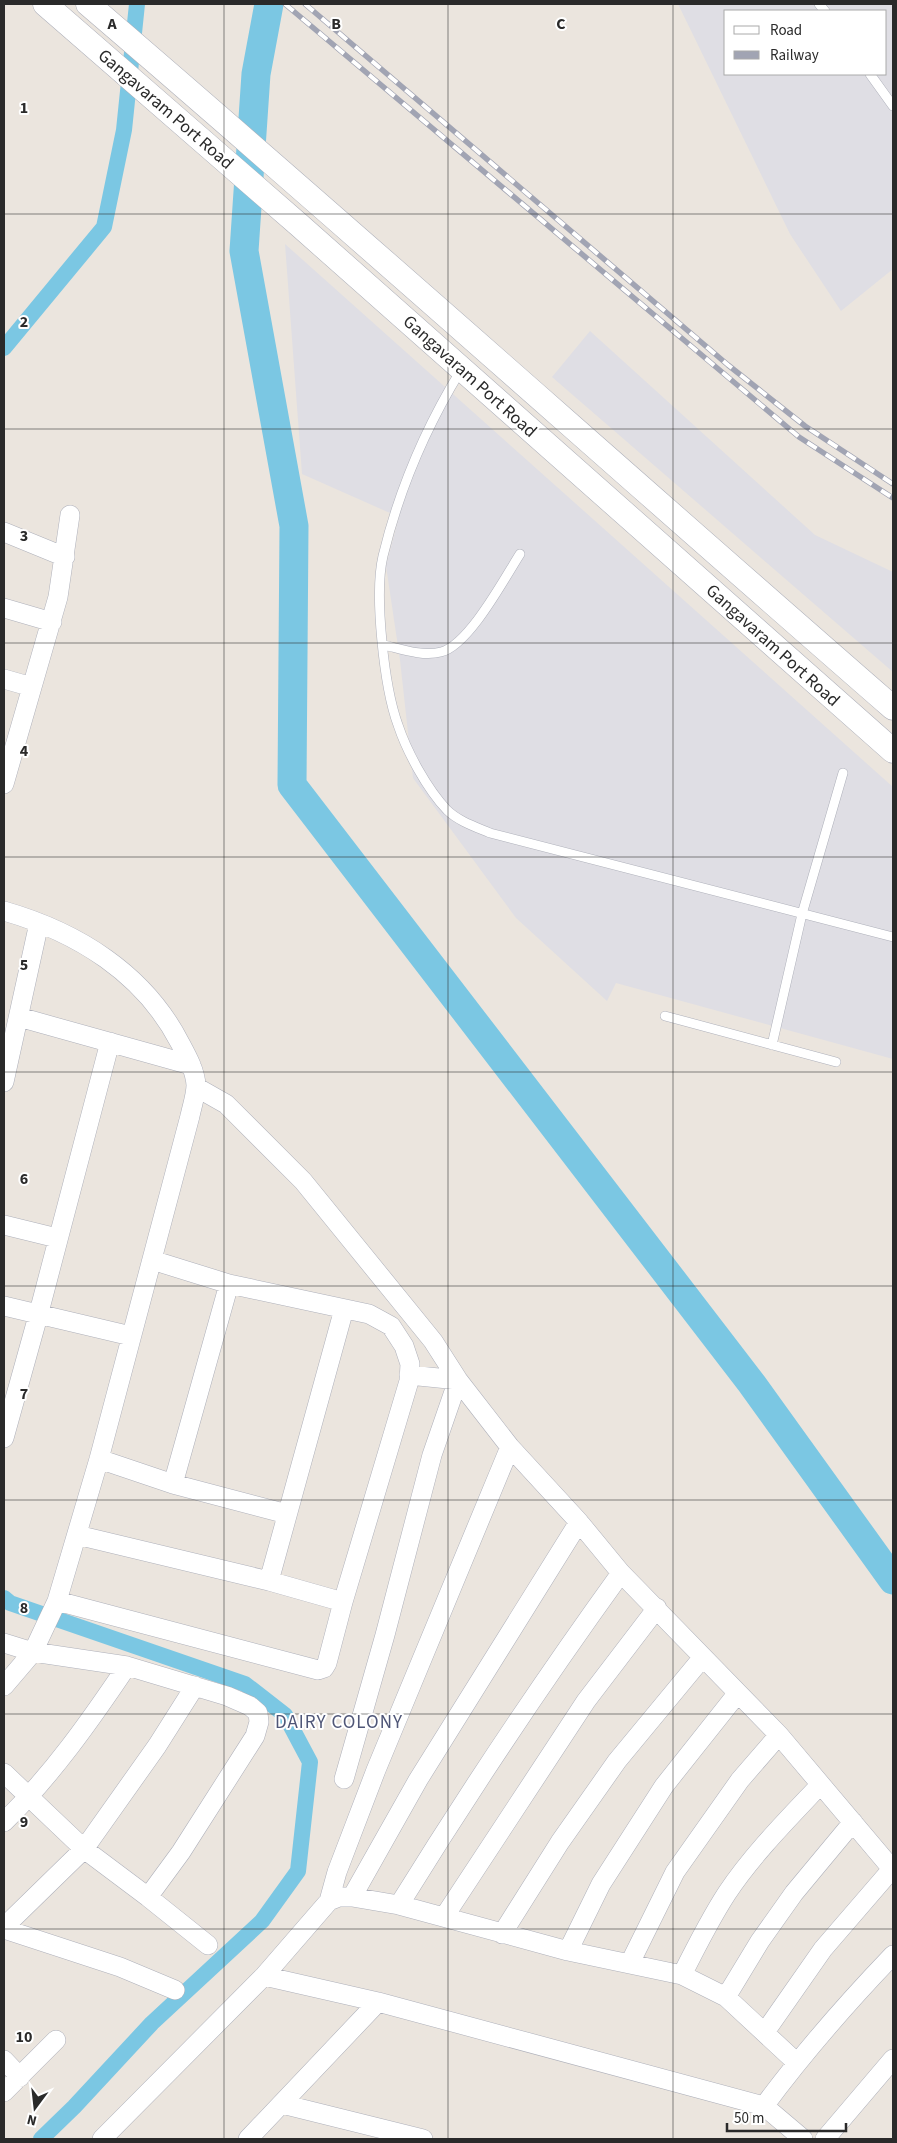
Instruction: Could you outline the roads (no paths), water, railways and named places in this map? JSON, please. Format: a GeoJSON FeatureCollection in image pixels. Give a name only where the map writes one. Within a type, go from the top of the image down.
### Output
{"type":"FeatureCollection","features":[{"type":"Feature","properties":{"kind":"street","name":"Gangavaram Port Road"},"geometry":{"type":"LineString","coordinates":[[88,4],[313,197],[680,523],[893,708]]}},
{"type":"Feature","properties":{"kind":"street","name":"Gangavaram Port Road"},"geometry":{"type":"LineString","coordinates":[[54,11],[298,224],[893,751]]}},
{"type":"Feature","properties":{"kind":"street"},"geometry":{"type":"LineString","coordinates":[[4,784],[8,755],[52,622],[65,557],[70,515]]}},
{"type":"Feature","properties":{"kind":"street"},"geometry":{"type":"LineString","coordinates":[[4,532],[65,557]]}},
{"type":"Feature","properties":{"kind":"street"},"geometry":{"type":"LineString","coordinates":[[4,608],[52,622]]}},
{"type":"Feature","properties":{"kind":"street"},"geometry":{"type":"LineString","coordinates":[[4,679],[32,687]]}},
{"type":"Feature","properties":{"kind":"street"},"geometry":{"type":"LineString","coordinates":[[4,911],[39,923],[89,946],[120,968],[148,996],[171,1025],[191,1065],[196,1087],[99,1459],[57,1600],[33,1652],[4,1686]]}},
{"type":"Feature","properties":{"kind":"street"},"geometry":{"type":"LineString","coordinates":[[4,1082],[39,923]]}},
{"type":"Feature","properties":{"kind":"street"},"geometry":{"type":"LineString","coordinates":[[19,1018],[191,1065]]}},
{"type":"Feature","properties":{"kind":"street"},"geometry":{"type":"LineString","coordinates":[[4,1438],[11,1388],[38,1316],[110,1042]]}},
{"type":"Feature","properties":{"kind":"street"},"geometry":{"type":"LineString","coordinates":[[196,1087],[226,1104],[303,1181],[433,1341],[458,1380],[510,1447],[579,1522],[621,1573],[779,1735],[893,1870],[823,1949],[764,2032]]}},
{"type":"Feature","properties":{"kind":"street"},"geometry":{"type":"LineString","coordinates":[[4,1224],[57,1238]]}},
{"type":"Feature","properties":{"kind":"street"},"geometry":{"type":"LineString","coordinates":[[57,1600],[318,1670],[324,1668],[328,1663],[343,1602],[409,1375],[410,1364],[404,1346],[391,1326],[369,1314],[229,1284],[152,1260]]}},
{"type":"Feature","properties":{"kind":"street"},"geometry":{"type":"LineString","coordinates":[[173,1484],[229,1284]]}},
{"type":"Feature","properties":{"kind":"street"},"geometry":{"type":"LineString","coordinates":[[4,1306],[38,1316],[131,1336]]}},
{"type":"Feature","properties":{"kind":"street"},"geometry":{"type":"LineString","coordinates":[[269,1581],[344,1309]]}},
{"type":"Feature","properties":{"kind":"street"},"geometry":{"type":"LineString","coordinates":[[409,1375],[458,1380]]}},
{"type":"Feature","properties":{"kind":"street"},"geometry":{"type":"LineString","coordinates":[[344,1779],[385,1635],[432,1454],[458,1380]]}},
{"type":"Feature","properties":{"kind":"street"},"geometry":{"type":"LineString","coordinates":[[102,2139],[264,1976],[329,1901],[337,1872],[376,1770],[510,1447]]}},
{"type":"Feature","properties":{"kind":"street"},"geometry":{"type":"LineString","coordinates":[[99,1459],[173,1484],[288,1514]]}},
{"type":"Feature","properties":{"kind":"street"},"geometry":{"type":"LineString","coordinates":[[352,1897],[418,1780],[579,1522]]}},
{"type":"Feature","properties":{"kind":"street"},"geometry":{"type":"LineString","coordinates":[[77,1535],[269,1581],[343,1602]]}},
{"type":"Feature","properties":{"kind":"street"},"geometry":{"type":"LineString","coordinates":[[399,1906],[459,1810],[576,1634],[621,1573]]}},
{"type":"Feature","properties":{"kind":"street"},"geometry":{"type":"LineString","coordinates":[[444,1917],[586,1701],[656,1608]]}},
{"type":"Feature","properties":{"kind":"street"},"geometry":{"type":"LineString","coordinates":[[4,1643],[33,1652],[128,1666],[195,1686],[250,1706],[258,1713],[259,1722],[255,1736],[181,1852],[148,1897]]}},
{"type":"Feature","properties":{"kind":"street"},"geometry":{"type":"LineString","coordinates":[[502,1934],[560,1842],[617,1761],[703,1657]]}},
{"type":"Feature","properties":{"kind":"street"},"geometry":{"type":"LineString","coordinates":[[4,1822],[29,1797],[81,1733],[128,1666]]}},
{"type":"Feature","properties":{"kind":"street"},"geometry":{"type":"LineString","coordinates":[[175,1990],[120,1967],[4,1928],[84,1849],[156,1746],[195,1686]]}},
{"type":"Feature","properties":{"kind":"street"},"geometry":{"type":"LineString","coordinates":[[568,1951],[601,1884],[664,1786],[738,1694]]}},
{"type":"Feature","properties":{"kind":"street"},"geometry":{"type":"LineString","coordinates":[[630,1963],[675,1872],[740,1780],[779,1735]]}},
{"type":"Feature","properties":{"kind":"street"},"geometry":{"type":"LineString","coordinates":[[4,1773],[84,1849],[208,1945]]}},
{"type":"Feature","properties":{"kind":"street"},"geometry":{"type":"LineString","coordinates":[[682,1974],[728,1892],[771,1837],[820,1784]]}},
{"type":"Feature","properties":{"kind":"street"},"geometry":{"type":"LineString","coordinates":[[726,1997],[760,1941],[794,1892],[853,1822]]}},
{"type":"Feature","properties":{"kind":"street"},"geometry":{"type":"LineString","coordinates":[[329,1901],[339,1897],[352,1897],[399,1906],[568,1951],[682,1974],[726,1997],[796,2062]]}},
{"type":"Feature","properties":{"kind":"street"},"geometry":{"type":"LineString","coordinates":[[764,2106],[796,2062],[893,1955]]}},
{"type":"Feature","properties":{"kind":"street"},"geometry":{"type":"LineString","coordinates":[[264,1976],[378,2002],[764,2106],[803,2139]]}},
{"type":"Feature","properties":{"kind":"street"},"geometry":{"type":"LineString","coordinates":[[248,2139],[378,2002]]}},
{"type":"Feature","properties":{"kind":"street"},"geometry":{"type":"LineString","coordinates":[[4,2092],[56,2040]]}},
{"type":"Feature","properties":{"kind":"street"},"geometry":{"type":"LineString","coordinates":[[825,2139],[893,2059]]}},
{"type":"Feature","properties":{"kind":"street"},"geometry":{"type":"LineString","coordinates":[[4,2060],[20,2077]]}},
{"type":"Feature","properties":{"kind":"street"},"geometry":{"type":"LineString","coordinates":[[282,2104],[423,2139]]}},
{"type":"Feature","properties":{"kind":"lane"},"geometry":{"type":"LineString","coordinates":[[871,75],[893,106]]}},
{"type":"Feature","properties":{"kind":"lane"},"geometry":{"type":"LineString","coordinates":[[462,369],[438,408],[418,453],[396,509],[382,558],[379,607],[388,683],[398,725],[426,784],[448,811],[464,822],[490,833],[893,937]]}},
{"type":"Feature","properties":{"kind":"lane"},"geometry":{"type":"LineString","coordinates":[[384,645],[415,652],[441,652],[458,644],[470,630],[520,554]]}},
{"type":"Feature","properties":{"kind":"lane"},"geometry":{"type":"LineString","coordinates":[[772,1044],[802,914],[843,773]]}},
{"type":"Feature","properties":{"kind":"lane"},"geometry":{"type":"LineString","coordinates":[[665,1016],[836,1062]]}},
{"type":"Feature","properties":{"kind":"waterway"},"geometry":{"type":"LineString","coordinates":[[4,348],[104,227],[124,130],[137,4]]}},
{"type":"Feature","properties":{"kind":"waterway"},"geometry":{"type":"LineString","coordinates":[[269,4],[256,74],[244,251],[294,526],[292,785],[752,1384],[893,1580]]}},
{"type":"Feature","properties":{"kind":"waterway"},"geometry":{"type":"LineString","coordinates":[[4,1598],[10,1603],[245,1684],[285,1715],[310,1762],[298,1871],[262,1921],[152,2023],[74,2107],[41,2139]]}},
{"type":"Feature","properties":{"kind":"railway"},"geometry":{"type":"LineString","coordinates":[[285,4],[799,437],[893,498]]}},
{"type":"Feature","properties":{"kind":"railway"},"geometry":{"type":"LineString","coordinates":[[305,4],[728,365],[805,426],[893,484]]}},
{"type":"Feature","properties":{"kind":"district","name":"DAIRY COLONY"},"geometry":{"type":"Point","coordinates":[339,1721]}}]}
